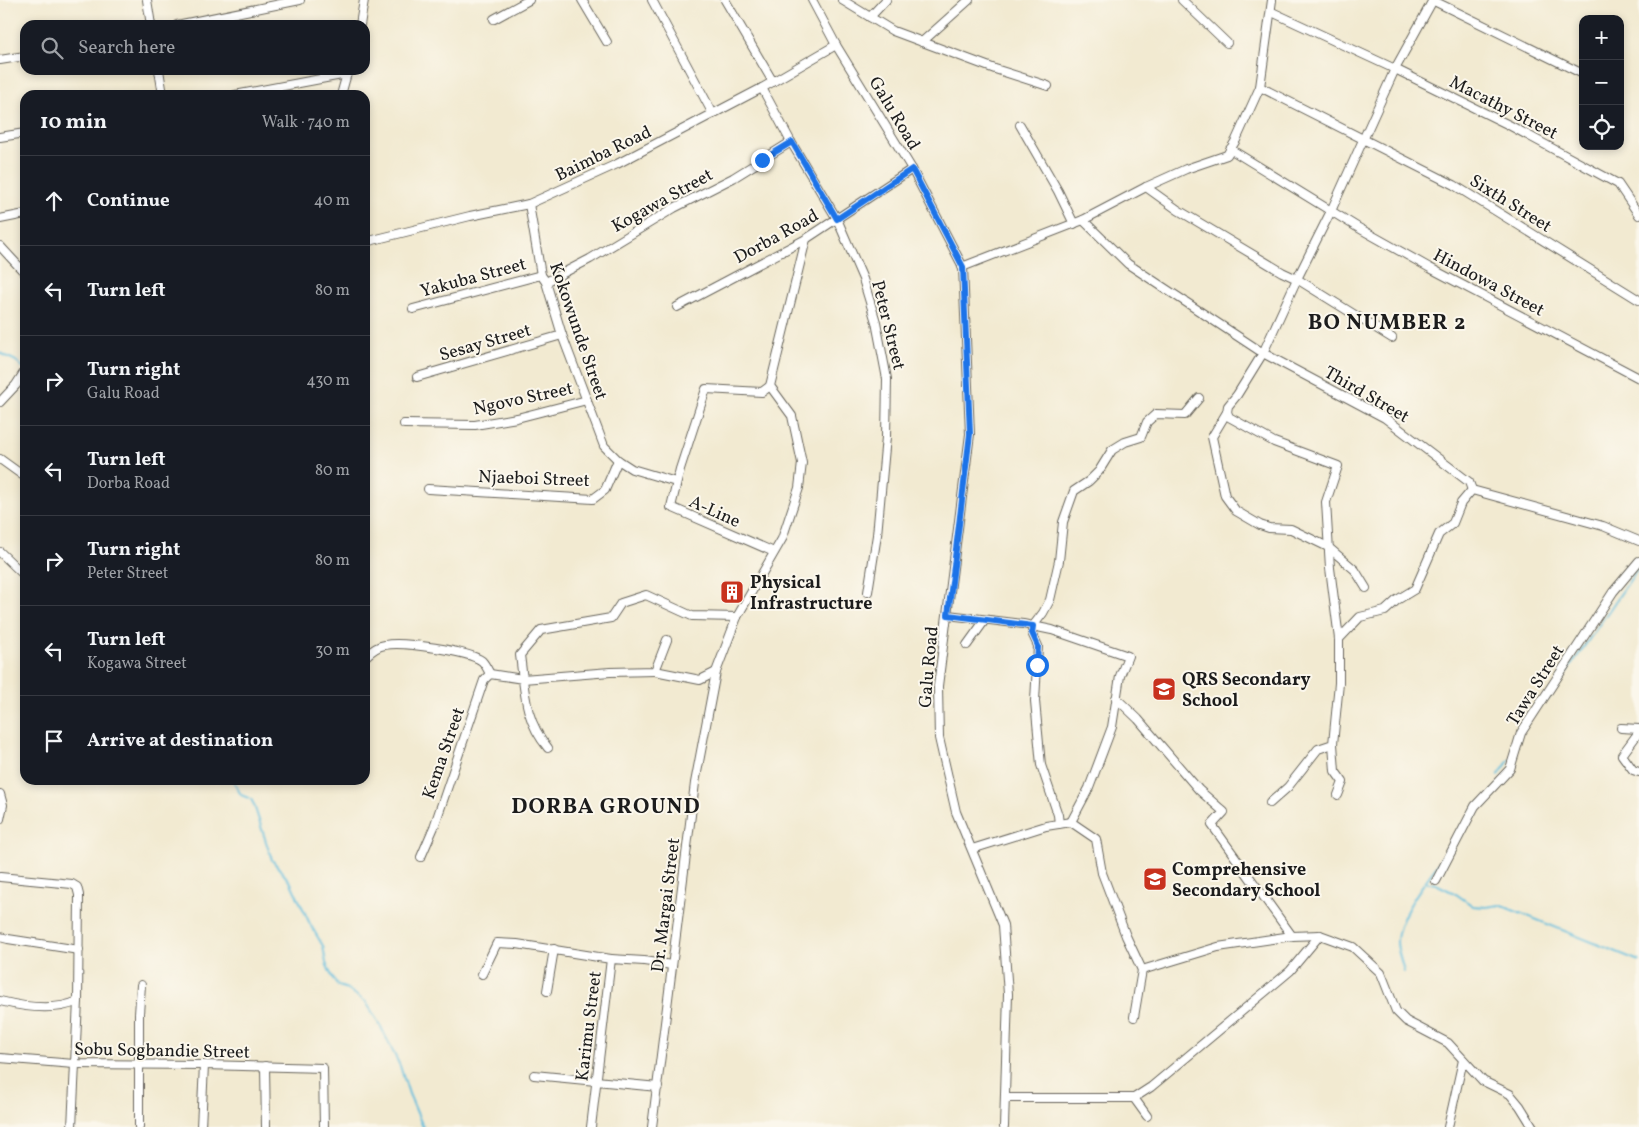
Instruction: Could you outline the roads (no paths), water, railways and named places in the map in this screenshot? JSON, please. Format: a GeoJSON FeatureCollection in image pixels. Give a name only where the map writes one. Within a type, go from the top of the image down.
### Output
{"type":"FeatureCollection","features":[{"type":"Feature","properties":{"kind":"street"},"geometry":{"type":"LineString","coordinates":[[147,0],[150,20]]}},
{"type":"Feature","properties":{"kind":"street"},"geometry":{"type":"LineString","coordinates":[[202,20],[300,0]]}},
{"type":"Feature","properties":{"kind":"street"},"geometry":{"type":"LineString","coordinates":[[362,20],[364,0]]}},
{"type":"Feature","properties":{"kind":"street"},"geometry":{"type":"LineString","coordinates":[[494,19],[529,0]]}},
{"type":"Feature","properties":{"kind":"street"},"geometry":{"type":"LineString","coordinates":[[582,0],[608,42]]}},
{"type":"Feature","properties":{"kind":"street"},"geometry":{"type":"LineString","coordinates":[[652,0],[713,114]]}},
{"type":"Feature","properties":{"kind":"street"},"geometry":{"type":"LineString","coordinates":[[725,0],[772,82]]}},
{"type":"Feature","properties":{"kind":"street","name":"Galu Road"},"geometry":{"type":"LineString","coordinates":[[812,0],[836,45],[912,169],[963,267],[970,434],[938,686],[939,738],[956,812],[1003,925],[1008,994],[1004,1127]]}},
{"type":"Feature","properties":{"kind":"street"},"geometry":{"type":"LineString","coordinates":[[842,0],[894,31],[995,69],[1048,86]]}},
{"type":"Feature","properties":{"kind":"street"},"geometry":{"type":"LineString","coordinates":[[870,17],[886,0]]}},
{"type":"Feature","properties":{"kind":"street"},"geometry":{"type":"LineString","coordinates":[[922,42],[969,0]]}},
{"type":"Feature","properties":{"kind":"street"},"geometry":{"type":"LineString","coordinates":[[1182,0],[1227,43]]}},
{"type":"Feature","properties":{"kind":"street"},"geometry":{"type":"LineString","coordinates":[[963,267],[1074,224],[1146,187],[1186,169],[1226,155],[1236,140],[1260,87],[1272,12],[1272,0]]}},
{"type":"Feature","properties":{"kind":"street"},"geometry":{"type":"LineString","coordinates":[[1366,588],[1356,570],[1328,547],[1291,529],[1260,526],[1236,511],[1225,496],[1212,437],[1227,412],[1228,406],[1263,353],[1395,69],[1432,0],[1579,72]]}},
{"type":"Feature","properties":{"kind":"street","name":"Macathy Street"},"geometry":{"type":"LineString","coordinates":[[1272,12],[1509,125],[1618,184],[1639,215]]}},
{"type":"Feature","properties":{"kind":"street","name":"Baimba Road"},"geometry":{"type":"LineString","coordinates":[[370,241],[470,216],[529,204],[617,164],[762,88],[836,45]]}},
{"type":"Feature","properties":{"kind":"street"},"geometry":{"type":"LineString","coordinates":[[0,60],[20,57]]}},
{"type":"Feature","properties":{"kind":"street"},"geometry":{"type":"LineString","coordinates":[[160,75],[162,90]]}},
{"type":"Feature","properties":{"kind":"street"},"geometry":{"type":"LineString","coordinates":[[259,90],[332,75]]}},
{"type":"Feature","properties":{"kind":"street"},"geometry":{"type":"LineString","coordinates":[[342,90],[346,75]]}},
{"type":"Feature","properties":{"kind":"street","name":"Sixth Street"},"geometry":{"type":"LineString","coordinates":[[1260,87],[1454,185],[1639,300]]}},
{"type":"Feature","properties":{"kind":"street","name":"Peter Street"},"geometry":{"type":"LineString","coordinates":[[762,88],[837,219],[866,288],[876,322],[887,379],[886,437],[878,525],[868,592]]}},
{"type":"Feature","properties":{"kind":"street"},"geometry":{"type":"LineString","coordinates":[[1020,125],[1058,191],[1074,224]]}},
{"type":"Feature","properties":{"kind":"street"},"geometry":{"type":"LineString","coordinates":[[0,137],[20,134]]}},
{"type":"Feature","properties":{"kind":"street","name":"Kogawa Street"},"geometry":{"type":"LineString","coordinates":[[543,279],[590,259],[674,208],[733,178],[792,142]]}},
{"type":"Feature","properties":{"kind":"street","name":"Hindowa Street"},"geometry":{"type":"LineString","coordinates":[[1230,149],[1329,210],[1430,268],[1639,378]]}},
{"type":"Feature","properties":{"kind":"street","name":"Dorba Road"},"geometry":{"type":"LineString","coordinates":[[677,307],[806,239],[912,169]]}},
{"type":"Feature","properties":{"kind":"street"},"geometry":{"type":"LineString","coordinates":[[1146,187],[1178,210],[1297,279],[1392,338]]}},
{"type":"Feature","properties":{"kind":"street","name":"Kokowunde Street"},"geometry":{"type":"LineString","coordinates":[[529,204],[543,279],[562,335],[604,446],[618,460]]}},
{"type":"Feature","properties":{"kind":"street"},"geometry":{"type":"LineString","coordinates":[[0,219],[20,215]]}},
{"type":"Feature","properties":{"kind":"street","name":"Third Street"},"geometry":{"type":"LineString","coordinates":[[1083,220],[1128,264],[1263,353],[1385,418],[1470,482],[1472,490]]}},
{"type":"Feature","properties":{"kind":"street"},"geometry":{"type":"LineString","coordinates":[[676,482],[706,389],[762,392],[770,386],[806,239]]}},
{"type":"Feature","properties":{"kind":"street"},"geometry":{"type":"LineString","coordinates":[[0,246],[20,268]]}},
{"type":"Feature","properties":{"kind":"street","name":"Yakuba Street"},"geometry":{"type":"LineString","coordinates":[[413,309],[543,279]]}},
{"type":"Feature","properties":{"kind":"street","name":"Sesay Street"},"geometry":{"type":"LineString","coordinates":[[416,377],[562,335]]}},
{"type":"Feature","properties":{"kind":"street"},"geometry":{"type":"LineString","coordinates":[[0,402],[20,379]]}},
{"type":"Feature","properties":{"kind":"street","name":"Dr. Margai Street"},"geometry":{"type":"LineString","coordinates":[[652,1127],[695,782],[716,672],[737,617],[782,539],[799,488],[802,463],[792,416],[770,386]]}},
{"type":"Feature","properties":{"kind":"street"},"geometry":{"type":"LineString","coordinates":[[1059,824],[1058,815],[1041,765],[1035,701],[1038,646],[1032,633],[1033,626],[1050,600],[1059,562],[1063,522],[1074,491],[1089,481],[1099,471],[1112,450],[1125,442],[1141,437],[1147,422],[1156,414],[1186,415],[1199,398]]}},
{"type":"Feature","properties":{"kind":"street","name":"Ngovo Street"},"geometry":{"type":"LineString","coordinates":[[404,424],[475,425],[517,418],[587,400]]}},
{"type":"Feature","properties":{"kind":"street"},"geometry":{"type":"LineString","coordinates":[[1227,412],[1229,417],[1274,442],[1338,466],[1326,502],[1330,568],[1340,639],[1339,683],[1333,744],[1335,771],[1343,782],[1338,795]]}},
{"type":"Feature","properties":{"kind":"street"},"geometry":{"type":"LineString","coordinates":[[0,459],[20,474]]}},
{"type":"Feature","properties":{"kind":"street","name":"A-Line"},"geometry":{"type":"LineString","coordinates":[[618,460],[632,470],[676,482],[671,508],[774,552]]}},
{"type":"Feature","properties":{"kind":"street","name":"Njaeboi Street"},"geometry":{"type":"LineString","coordinates":[[428,490],[593,498],[605,490],[618,460]]}},
{"type":"Feature","properties":{"kind":"street"},"geometry":{"type":"LineString","coordinates":[[1340,639],[1360,617],[1385,611],[1397,600],[1415,589],[1439,534],[1453,523],[1461,503],[1472,490],[1603,526],[1639,541]]}},
{"type":"Feature","properties":{"kind":"street"},"geometry":{"type":"LineString","coordinates":[[0,552],[20,571]]}},
{"type":"Feature","properties":{"kind":"street","name":"Tawa Street"},"geometry":{"type":"LineString","coordinates":[[1436,881],[1474,806],[1510,768],[1520,733],[1612,592],[1639,561]]}},
{"type":"Feature","properties":{"kind":"street"},"geometry":{"type":"LineString","coordinates":[[548,748],[537,735],[527,712],[520,656],[541,630],[611,618],[621,603],[646,595],[692,616],[737,617]]}},
{"type":"Feature","properties":{"kind":"street"},"geometry":{"type":"LineString","coordinates":[[948,615],[1052,630],[1128,656],[1120,676],[1112,727],[1089,788],[1071,822]]}},
{"type":"Feature","properties":{"kind":"street"},"geometry":{"type":"LineString","coordinates":[[967,645],[985,620]]}},
{"type":"Feature","properties":{"kind":"street"},"geometry":{"type":"LineString","coordinates":[[656,671],[667,640]]}},
{"type":"Feature","properties":{"kind":"street"},"geometry":{"type":"LineString","coordinates":[[370,652],[386,644],[406,644],[459,652],[482,661],[490,674],[523,679],[610,672],[656,671],[700,680],[716,672]]}},
{"type":"Feature","properties":{"kind":"street","name":"Kema Street"},"geometry":{"type":"LineString","coordinates":[[421,858],[434,827],[484,680],[490,674]]}},
{"type":"Feature","properties":{"kind":"street"},"geometry":{"type":"LineString","coordinates":[[1116,698],[1138,719],[1198,790],[1224,812],[1212,825],[1292,936]]}},
{"type":"Feature","properties":{"kind":"street"},"geometry":{"type":"LineString","coordinates":[[1621,728],[1639,731],[1622,755],[1633,770],[1639,772]]}},
{"type":"Feature","properties":{"kind":"street"},"geometry":{"type":"LineString","coordinates":[[1270,803],[1288,787],[1318,749],[1333,744]]}},
{"type":"Feature","properties":{"kind":"street"},"geometry":{"type":"LineString","coordinates":[[0,794],[3,805],[0,819]]}},
{"type":"Feature","properties":{"kind":"street"},"geometry":{"type":"LineString","coordinates":[[972,849],[1046,826],[1071,822],[1096,839],[1102,873],[1122,927],[1142,970],[1134,1017]]}},
{"type":"Feature","properties":{"kind":"street"},"geometry":{"type":"LineString","coordinates":[[0,877],[72,884],[77,887],[80,918],[72,1127]]}},
{"type":"Feature","properties":{"kind":"street"},"geometry":{"type":"LineString","coordinates":[[1142,970],[1218,947],[1292,936],[1320,935],[1353,947],[1382,973],[1396,1011],[1406,1021],[1448,1043],[1483,1081],[1510,1094],[1533,1127]]}},
{"type":"Feature","properties":{"kind":"street"},"geometry":{"type":"LineString","coordinates":[[1005,1098],[1134,1098],[1151,1087],[1290,971],[1320,935]]}},
{"type":"Feature","properties":{"kind":"street"},"geometry":{"type":"LineString","coordinates":[[0,937],[8,940],[79,950]]}},
{"type":"Feature","properties":{"kind":"street"},"geometry":{"type":"LineString","coordinates":[[482,974],[497,943],[554,949],[611,959]]}},
{"type":"Feature","properties":{"kind":"street"},"geometry":{"type":"LineString","coordinates":[[547,991],[554,949]]}},
{"type":"Feature","properties":{"kind":"street","name":"Karimu Street"},"geometry":{"type":"LineString","coordinates":[[591,1127],[611,959],[672,965]]}},
{"type":"Feature","properties":{"kind":"street"},"geometry":{"type":"LineString","coordinates":[[139,1127],[139,1014],[141,985]]}},
{"type":"Feature","properties":{"kind":"street"},"geometry":{"type":"LineString","coordinates":[[0,1001],[37,1008],[66,1006],[78,1001]]}},
{"type":"Feature","properties":{"kind":"street","name":"Sobu Sogbandie Street"},"geometry":{"type":"LineString","coordinates":[[0,1058],[74,1064],[323,1068],[324,1127]]}},
{"type":"Feature","properties":{"kind":"street"},"geometry":{"type":"LineString","coordinates":[[1448,1127],[1463,1060]]}},
{"type":"Feature","properties":{"kind":"street"},"geometry":{"type":"LineString","coordinates":[[201,1127],[204,1065]]}},
{"type":"Feature","properties":{"kind":"street"},"geometry":{"type":"LineString","coordinates":[[265,1066],[266,1127]]}},
{"type":"Feature","properties":{"kind":"street"},"geometry":{"type":"LineString","coordinates":[[534,1075],[658,1088]]}},
{"type":"Feature","properties":{"kind":"street"},"geometry":{"type":"LineString","coordinates":[[1134,1098],[1147,1116]]}},
{"type":"Feature","properties":{"kind":"waterway"},"geometry":{"type":"LineString","coordinates":[[0,353],[20,365]]}},
{"type":"Feature","properties":{"kind":"waterway"},"geometry":{"type":"LineString","coordinates":[[1548,699],[1639,567]]}},
{"type":"Feature","properties":{"kind":"waterway"},"geometry":{"type":"LineString","coordinates":[[1498,776],[1509,760]]}},
{"type":"Feature","properties":{"kind":"waterway"},"geometry":{"type":"LineString","coordinates":[[236,785],[241,795],[251,799],[272,860],[291,883],[310,924],[323,946],[326,963],[333,979],[339,986],[366,1002],[381,1027],[400,1066],[423,1127]]}},
{"type":"Feature","properties":{"kind":"waterway"},"geometry":{"type":"LineString","coordinates":[[1404,972],[1397,942],[1403,919],[1416,894],[1448,851]]}},
{"type":"Feature","properties":{"kind":"waterway"},"geometry":{"type":"LineString","coordinates":[[1425,882],[1436,884],[1456,894],[1473,906],[1500,905],[1639,961]]}},
{"type":"Feature","properties":{"kind":"place","name":"Physical Infrastructure"},"geometry":{"type":"Point","coordinates":[732,592]}},
{"type":"Feature","properties":{"kind":"place","name":"QRS Secondary School"},"geometry":{"type":"Point","coordinates":[1164,689]}},
{"type":"Feature","properties":{"kind":"place","name":"Comprehensive Secondary School"},"geometry":{"type":"Point","coordinates":[1155,879]}},
{"type":"Feature","properties":{"kind":"district","name":"BO NUMBER 2"},"geometry":{"type":"Point","coordinates":[1387,321]}},
{"type":"Feature","properties":{"kind":"district","name":"DORBA GROUND"},"geometry":{"type":"Point","coordinates":[606,805]}}]}
